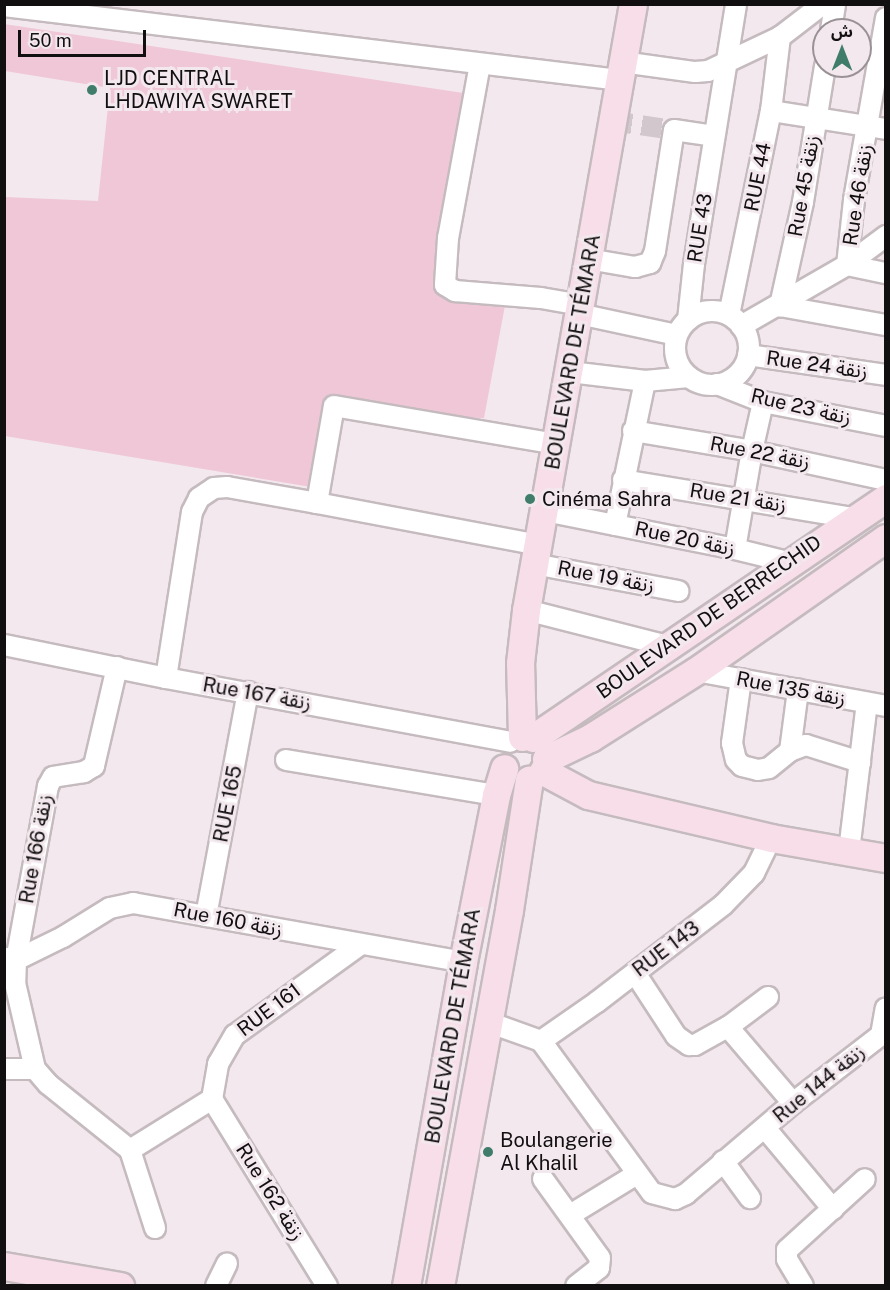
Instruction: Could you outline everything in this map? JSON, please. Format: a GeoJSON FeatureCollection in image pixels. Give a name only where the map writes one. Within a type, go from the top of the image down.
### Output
{"type":"FeatureCollection","features":[{"type":"Feature","properties":{"kind":"street","name":"BOULEVARD DE TÉMARA"},"geometry":{"type":"LineString","coordinates":[[440,1286],[488,1022],[527,756],[520,663],[526,610],[570,372],[633,4]]}},
{"type":"Feature","properties":{"kind":"street","name":"RUE 43"},"geometry":{"type":"LineString","coordinates":[[683,328],[736,4]]}},
{"type":"Feature","properties":{"kind":"street"},"geometry":{"type":"LineString","coordinates":[[4,6],[480,64],[695,72],[708,71],[780,37],[824,4]]}},
{"type":"Feature","properties":{"kind":"street","name":"Rue 46 زنقة"},"geometry":{"type":"LineString","coordinates":[[847,265],[854,200],[877,128],[885,18]]}},
{"type":"Feature","properties":{"kind":"street","name":"RUE 44"},"geometry":{"type":"LineString","coordinates":[[735,321],[771,111],[780,37]]}},
{"type":"Feature","properties":{"kind":"street"},"geometry":{"type":"LineString","coordinates":[[480,64],[448,238],[445,285],[454,291],[541,298],[579,309],[683,328],[710,311],[735,321],[748,340],[748,355],[739,373],[727,382],[717,384],[700,382],[689,377],[681,367],[676,355],[683,328]]}},
{"type":"Feature","properties":{"kind":"street","name":"Rue 45 زنقة"},"geometry":{"type":"LineString","coordinates":[[780,306],[803,202],[823,78]]}},
{"type":"Feature","properties":{"kind":"street"},"geometry":{"type":"LineString","coordinates":[[771,111],[877,128]]}},
{"type":"Feature","properties":{"kind":"street"},"geometry":{"type":"LineString","coordinates":[[588,259],[635,267],[651,263],[674,130],[714,135]]}},
{"type":"Feature","properties":{"kind":"street"},"geometry":{"type":"LineString","coordinates":[[735,321],[780,306],[847,265],[885,236]]}},
{"type":"Feature","properties":{"kind":"street"},"geometry":{"type":"LineString","coordinates":[[847,265],[885,273]]}},
{"type":"Feature","properties":{"kind":"street"},"geometry":{"type":"LineString","coordinates":[[780,306],[885,325]]}},
{"type":"Feature","properties":{"kind":"street","name":"Rue 24 زنقة"},"geometry":{"type":"LineString","coordinates":[[748,355],[885,375]]}},
{"type":"Feature","properties":{"kind":"street"},"geometry":{"type":"LineString","coordinates":[[570,372],[645,381],[689,377]]}},
{"type":"Feature","properties":{"kind":"street"},"geometry":{"type":"LineString","coordinates":[[615,525],[645,381]]}},
{"type":"Feature","properties":{"kind":"street","name":"Rue 23 زنقة"},"geometry":{"type":"LineString","coordinates":[[717,384],[763,402],[885,426]]}},
{"type":"Feature","properties":{"kind":"street"},"geometry":{"type":"LineString","coordinates":[[735,549],[763,402]]}},
{"type":"Feature","properties":{"kind":"street"},"geometry":{"type":"LineString","coordinates":[[316,503],[334,406],[557,444]]}},
{"type":"Feature","properties":{"kind":"street","name":"Rue 22 زنقة"},"geometry":{"type":"LineString","coordinates":[[633,431],[752,451],[885,480]]}},
{"type":"Feature","properties":{"kind":"street","name":"Rue 21 زنقة"},"geometry":{"type":"LineString","coordinates":[[623,480],[852,518]]}},
{"type":"Feature","properties":{"kind":"street","name":"Rue 19 زنقة"},"geometry":{"type":"LineString","coordinates":[[166,678],[192,512],[199,498],[214,488],[227,487],[316,503],[536,554],[678,591]]}},
{"type":"Feature","properties":{"kind":"street","name":"BOULEVARD DE BERRECHID"},"geometry":{"type":"LineString","coordinates":[[527,756],[668,646],[852,518],[885,498]]}},
{"type":"Feature","properties":{"kind":"street","name":"Rue 20 زنقة"},"geometry":{"type":"LineString","coordinates":[[545,511],[789,562]]}},
{"type":"Feature","properties":{"kind":"street","name":"BOULEVARD DE BERRECHID"},"geometry":{"type":"LineString","coordinates":[[527,756],[590,738],[696,671],[885,538]]}},
{"type":"Feature","properties":{"kind":"street"},"geometry":{"type":"LineString","coordinates":[[526,610],[668,646]]}},
{"type":"Feature","properties":{"kind":"street","name":"Rue 167 زنقة"},"geometry":{"type":"LineString","coordinates":[[4,645],[248,692],[527,756]]}},
{"type":"Feature","properties":{"kind":"street","name":"Rue 166 زنقة"},"geometry":{"type":"LineString","coordinates":[[10,959],[48,786],[53,777],[84,772],[94,766],[117,667]]}},
{"type":"Feature","properties":{"kind":"street","name":"Rue 135 زنقة"},"geometry":{"type":"LineString","coordinates":[[696,671],[876,705]]}},
{"type":"Feature","properties":{"kind":"street"},"geometry":{"type":"LineString","coordinates":[[741,679],[732,734],[736,760],[750,769],[769,768],[790,751],[806,745],[860,762]]}},
{"type":"Feature","properties":{"kind":"street"},"geometry":{"type":"LineString","coordinates":[[790,751],[798,690]]}},
{"type":"Feature","properties":{"kind":"street","name":"RUE 165"},"geometry":{"type":"LineString","coordinates":[[206,915],[248,692]]}},
{"type":"Feature","properties":{"kind":"street"},"geometry":{"type":"LineString","coordinates":[[849,851],[860,762],[876,705]]}},
{"type":"Feature","properties":{"kind":"street","name":"BOULEVARD DE TÉMARA"},"geometry":{"type":"LineString","coordinates":[[406,1286],[496,795],[527,756]]}},
{"type":"Feature","properties":{"kind":"street"},"geometry":{"type":"LineString","coordinates":[[527,756],[588,795],[771,838],[885,858]]}},
{"type":"Feature","properties":{"kind":"street"},"geometry":{"type":"LineString","coordinates":[[286,760],[496,795]]}},
{"type":"Feature","properties":{"kind":"street","name":"RUE 143"},"geometry":{"type":"LineString","coordinates":[[541,1041],[635,973],[744,886],[762,860],[771,838]]}},
{"type":"Feature","properties":{"kind":"street","name":"Rue 160 زنقة"},"geometry":{"type":"LineString","coordinates":[[10,959],[63,938],[102,913],[122,905],[144,903],[360,945],[464,962]]}},
{"type":"Feature","properties":{"kind":"street","name":"RUE 161"},"geometry":{"type":"LineString","coordinates":[[212,1099],[218,1064],[235,1035],[360,945]]}},
{"type":"Feature","properties":{"kind":"street"},"geometry":{"type":"LineString","coordinates":[[10,959],[18,1003],[35,1069],[48,1084],[130,1150],[155,1228]]}},
{"type":"Feature","properties":{"kind":"street"},"geometry":{"type":"LineString","coordinates":[[635,973],[684,1044],[694,1045],[728,1027],[768,997]]}},
{"type":"Feature","properties":{"kind":"street","name":"Rue 144 زنقة"},"geometry":{"type":"LineString","coordinates":[[541,1041],[652,1193],[675,1199],[686,1194],[792,1103],[883,1039],[885,1008]]}},
{"type":"Feature","properties":{"kind":"street"},"geometry":{"type":"LineString","coordinates":[[488,1022],[541,1041]]}},
{"type":"Feature","properties":{"kind":"street"},"geometry":{"type":"LineString","coordinates":[[728,1027],[792,1103]]}},
{"type":"Feature","properties":{"kind":"street"},"geometry":{"type":"LineString","coordinates":[[4,1069],[35,1069]]}},
{"type":"Feature","properties":{"kind":"street"},"geometry":{"type":"LineString","coordinates":[[130,1150],[212,1099]]}},
{"type":"Feature","properties":{"kind":"street","name":"Rue 162 زنقة"},"geometry":{"type":"LineString","coordinates":[[212,1099],[327,1286]]}},
{"type":"Feature","properties":{"kind":"street","name":"Rue 144 زنقة"},"geometry":{"type":"LineString","coordinates":[[765,1128],[834,1209]]}},
{"type":"Feature","properties":{"kind":"street"},"geometry":{"type":"LineString","coordinates":[[723,1161],[750,1198]]}},
{"type":"Feature","properties":{"kind":"street"},"geometry":{"type":"LineString","coordinates":[[570,1215],[637,1174]]}},
{"type":"Feature","properties":{"kind":"street"},"geometry":{"type":"LineString","coordinates":[[543,1179],[597,1252],[601,1263],[599,1268],[576,1286]]}},
{"type":"Feature","properties":{"kind":"street"},"geometry":{"type":"LineString","coordinates":[[803,1286],[786,1255],[789,1246],[834,1209],[865,1179]]}},
{"type":"Feature","properties":{"kind":"street"},"geometry":{"type":"LineString","coordinates":[[216,1286],[227,1263]]}},
{"type":"Feature","properties":{"kind":"street"},"geometry":{"type":"LineString","coordinates":[[4,1266],[120,1286]]}},
{"type":"Feature","properties":{"kind":"shaded area"},"geometry":{"type":"Polygon","coordinates":[[[4,24],[470,94],[445,291],[506,300],[484,418],[341,414],[323,489],[5,436],[5,197],[98,201],[110,88],[5,71],[4,24]]]}},
{"type":"Feature","properties":{"kind":"tunnel"},"geometry":{"type":"LineString","coordinates":[[612,121],[674,130]]}},
{"type":"Feature","properties":{"kind":"place","name":"LJD CENTRAL LHDAWIYA SWARET"},"geometry":{"type":"Point","coordinates":[92,90]}},
{"type":"Feature","properties":{"kind":"place","name":"Cinéma Sahra"},"geometry":{"type":"Point","coordinates":[530,499]}},
{"type":"Feature","properties":{"kind":"place","name":"Boulangerie Al Khalil"},"geometry":{"type":"Point","coordinates":[488,1152]}}]}
